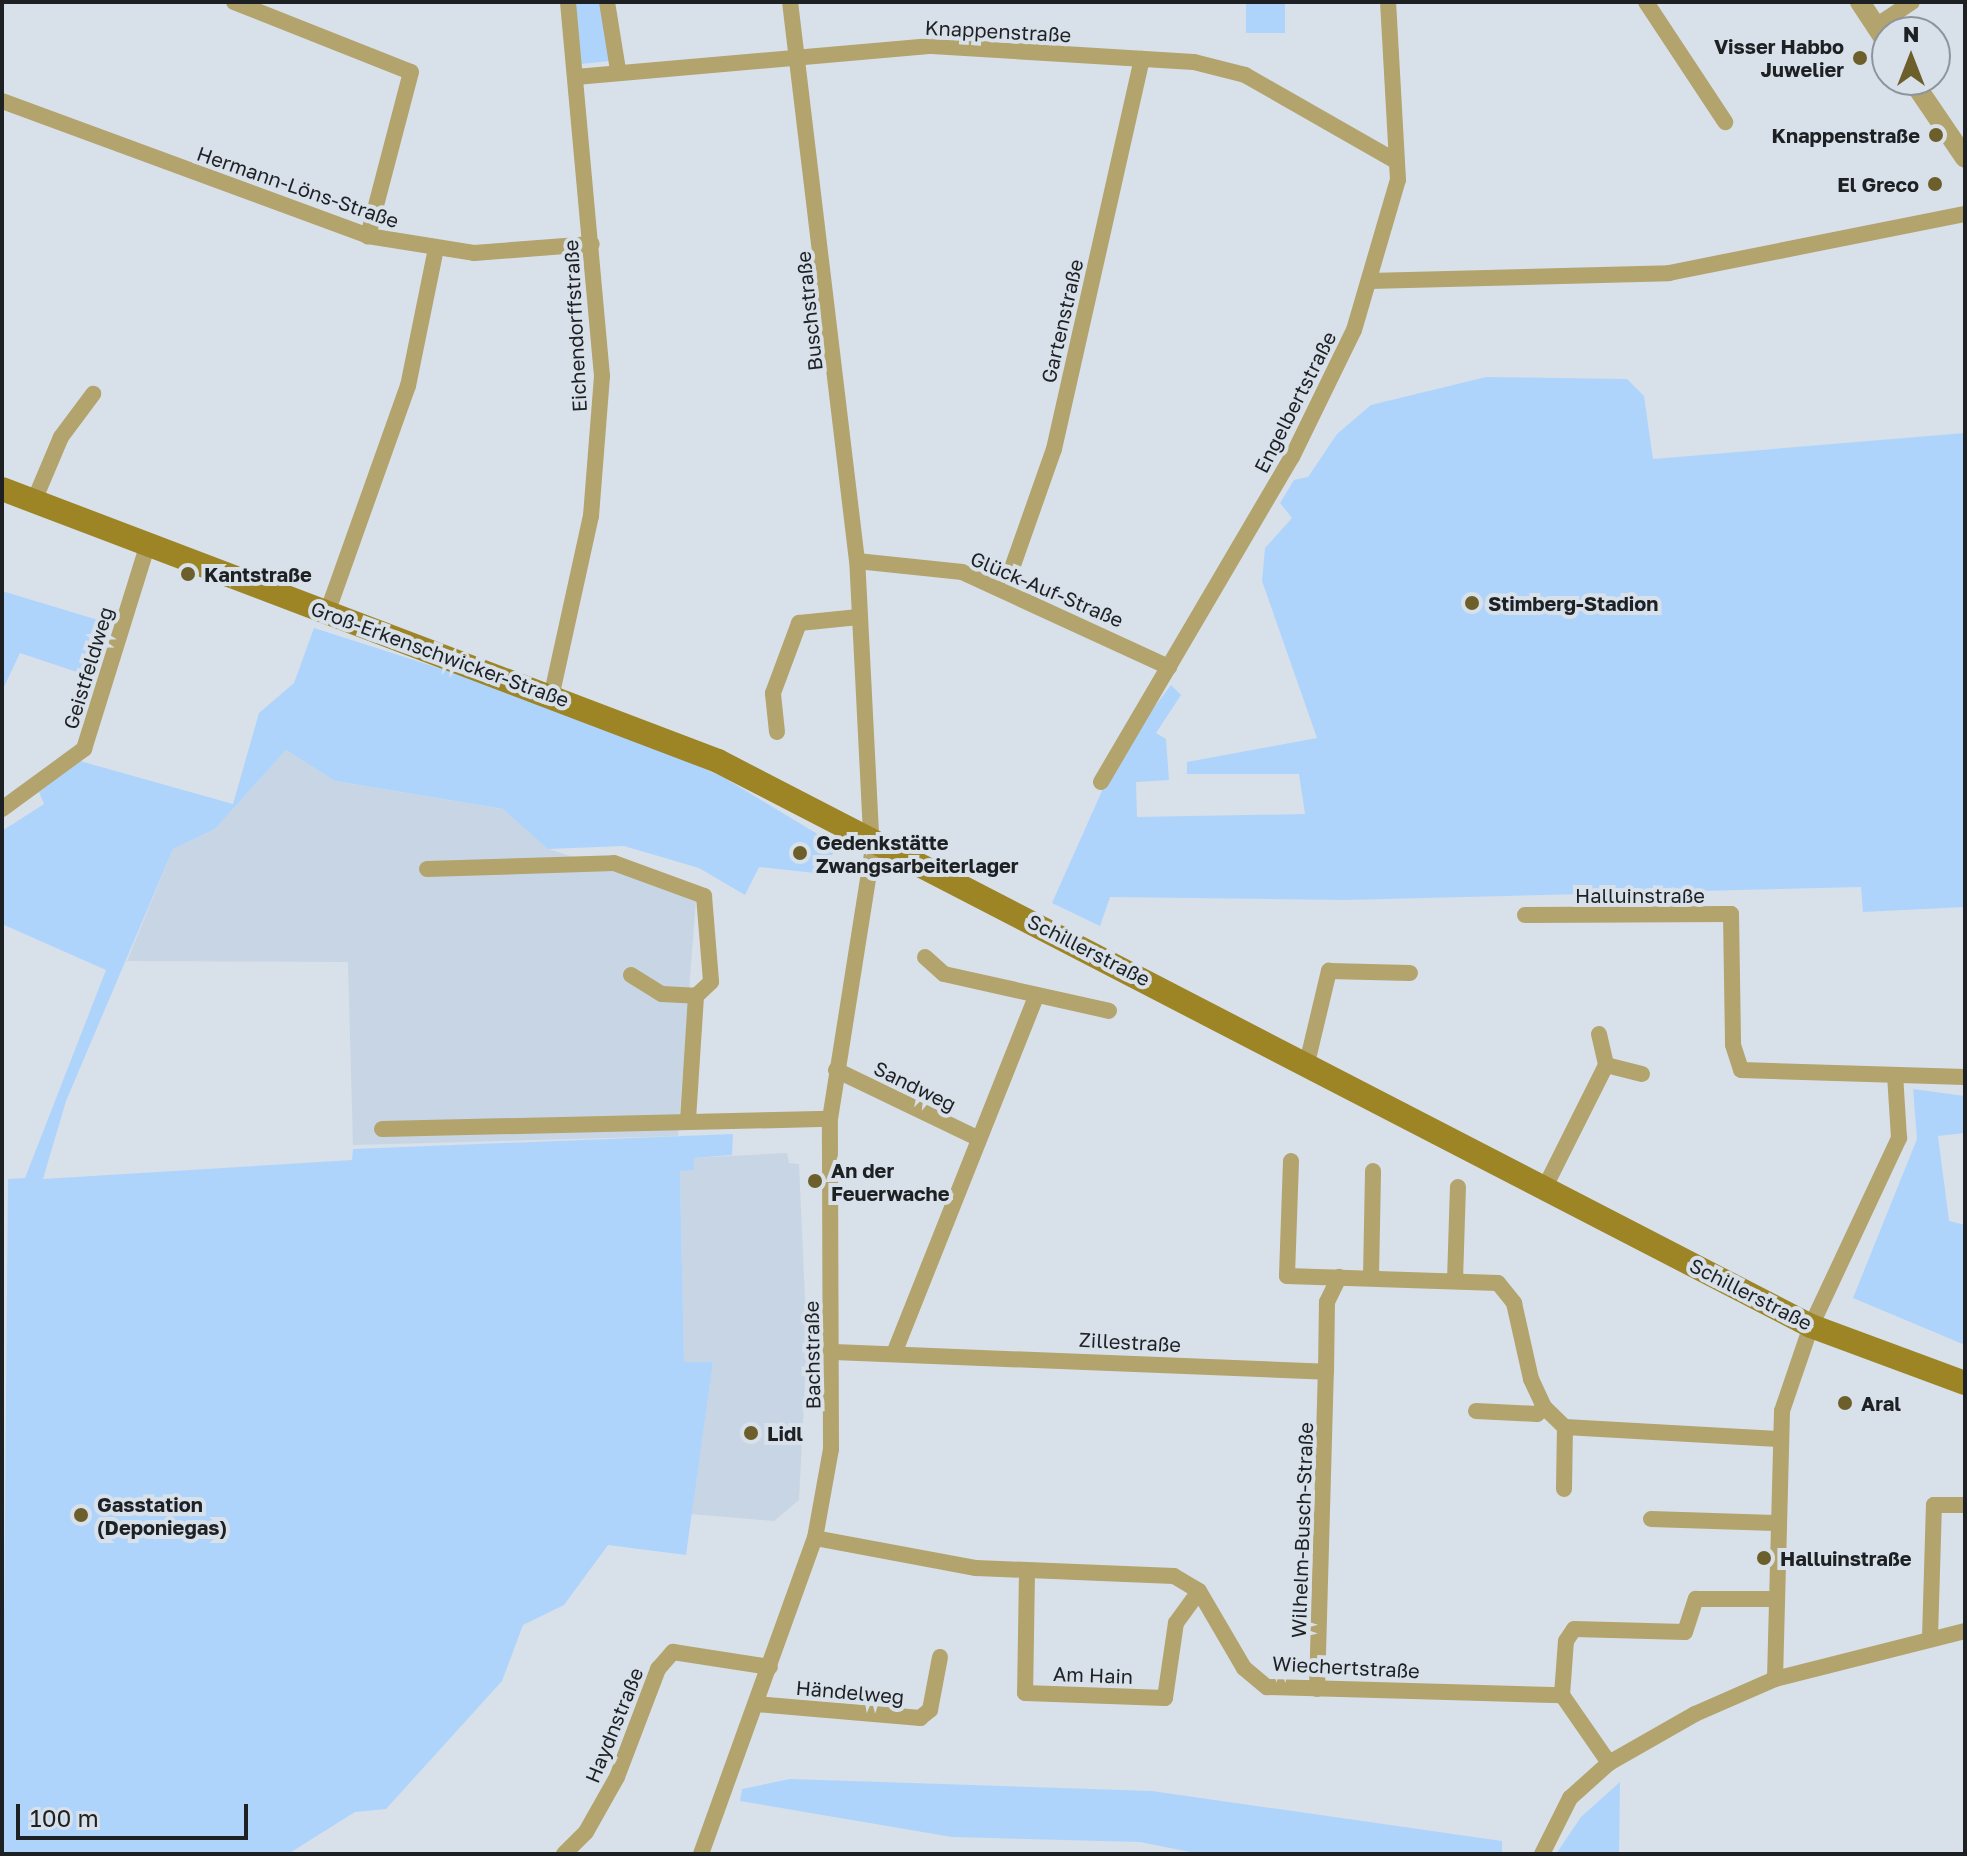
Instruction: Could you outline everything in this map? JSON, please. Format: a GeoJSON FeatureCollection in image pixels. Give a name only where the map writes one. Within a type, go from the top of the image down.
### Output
{"type":"FeatureCollection","features":[{"type":"Feature","properties":{"kind":"main road","name":"Groß-Erkenschwicker-Straße"},"geometry":{"type":"LineString","coordinates":[[2,489],[147,547],[552,693],[718,761],[870,837]]}},
{"type":"Feature","properties":{"kind":"main road","name":"Schillerstraße"},"geometry":{"type":"LineString","coordinates":[[870,837],[1811,1326],[1965,1383]]}},
{"type":"Feature","properties":{"kind":"street"},"geometry":{"type":"LineString","coordinates":[[234,2],[411,72],[368,236]]}},
{"type":"Feature","properties":{"kind":"street","name":"Eichendorffstraße"},"geometry":{"type":"LineString","coordinates":[[552,693],[599,444],[592,244],[568,2]]}},
{"type":"Feature","properties":{"kind":"street"},"geometry":{"type":"LineString","coordinates":[[607,2],[618,70]]}},
{"type":"Feature","properties":{"kind":"street","name":"Buschstraße"},"geometry":{"type":"LineString","coordinates":[[790,2],[800,54],[857,561],[870,837]]}},
{"type":"Feature","properties":{"kind":"street","name":"Engelbertstraße"},"geometry":{"type":"LineString","coordinates":[[1101,782],[1339,369],[1369,281],[1398,180],[1388,2]]}},
{"type":"Feature","properties":{"kind":"street"},"geometry":{"type":"LineString","coordinates":[[1646,2],[1725,122]]}},
{"type":"Feature","properties":{"kind":"street"},"geometry":{"type":"LineString","coordinates":[[1860,2],[1871,19]]}},
{"type":"Feature","properties":{"kind":"street","name":"Knappenstraße"},"geometry":{"type":"LineString","coordinates":[[576,77],[618,70],[800,54],[932,46],[1142,59],[1245,75],[1396,161]]}},
{"type":"Feature","properties":{"kind":"street","name":"Gartenstraße"},"geometry":{"type":"LineString","coordinates":[[1005,588],[1054,449],[1142,59]]}},
{"type":"Feature","properties":{"kind":"street"},"geometry":{"type":"LineString","coordinates":[[1923,96],[1965,158]]}},
{"type":"Feature","properties":{"kind":"street","name":"Hermann-Löns-Straße"},"geometry":{"type":"LineString","coordinates":[[2,101],[368,236],[436,248],[592,244]]}},
{"type":"Feature","properties":{"kind":"street"},"geometry":{"type":"LineString","coordinates":[[1369,281],[1669,273],[1965,214]]}},
{"type":"Feature","properties":{"kind":"street"},"geometry":{"type":"LineString","coordinates":[[327,613],[408,386],[436,248]]}},
{"type":"Feature","properties":{"kind":"street"},"geometry":{"type":"LineString","coordinates":[[34,501],[61,437],[93,394]]}},
{"type":"Feature","properties":{"kind":"street","name":"Geistfeldweg"},"geometry":{"type":"LineString","coordinates":[[2,809],[84,749],[147,547]]}},
{"type":"Feature","properties":{"kind":"street","name":"Glück-Auf-Straße"},"geometry":{"type":"LineString","coordinates":[[857,561],[926,564],[1005,588],[1169,667]]}},
{"type":"Feature","properties":{"kind":"street"},"geometry":{"type":"LineString","coordinates":[[777,732],[773,693],[799,623],[859,617]]}},
{"type":"Feature","properties":{"kind":"street","name":"Bachstraße"},"geometry":{"type":"LineString","coordinates":[[701,1854],[815,1538],[831,1449],[834,1352],[830,1119],[836,1070],[866,914],[870,837]]}},
{"type":"Feature","properties":{"kind":"street"},"geometry":{"type":"LineString","coordinates":[[427,869],[614,863],[704,896],[711,982],[696,996],[688,1120]]}},
{"type":"Feature","properties":{"kind":"street","name":"Halluinstraße"},"geometry":{"type":"LineString","coordinates":[[1525,915],[1731,914],[1733,1045],[1741,1070],[1965,1077]]}},
{"type":"Feature","properties":{"kind":"street"},"geometry":{"type":"LineString","coordinates":[[925,957],[944,974],[1109,1011]]}},
{"type":"Feature","properties":{"kind":"street"},"geometry":{"type":"LineString","coordinates":[[1307,1063],[1329,971],[1410,973]]}},
{"type":"Feature","properties":{"kind":"street"},"geometry":{"type":"LineString","coordinates":[[631,975],[662,994],[696,996]]}},
{"type":"Feature","properties":{"kind":"street"},"geometry":{"type":"LineString","coordinates":[[895,1351],[977,1138],[1036,996]]}},
{"type":"Feature","properties":{"kind":"street"},"geometry":{"type":"LineString","coordinates":[[1545,1187],[1606,1065],[1599,1034]]}},
{"type":"Feature","properties":{"kind":"street"},"geometry":{"type":"LineString","coordinates":[[1606,1065],[1642,1074]]}},
{"type":"Feature","properties":{"kind":"street","name":"Sandweg"},"geometry":{"type":"LineString","coordinates":[[836,1070],[977,1138]]}},
{"type":"Feature","properties":{"kind":"street"},"geometry":{"type":"LineString","coordinates":[[1775,1679],[1772,1599],[1778,1439],[1811,1326],[1899,1138],[1895,1075]]}},
{"type":"Feature","properties":{"kind":"street"},"geometry":{"type":"LineString","coordinates":[[382,1129],[830,1119]]}},
{"type":"Feature","properties":{"kind":"street"},"geometry":{"type":"LineString","coordinates":[[1291,1161],[1287,1276],[1498,1283],[1514,1303],[1544,1407],[1565,1427],[1778,1439]]}},
{"type":"Feature","properties":{"kind":"street"},"geometry":{"type":"LineString","coordinates":[[1371,1277],[1373,1171]]}},
{"type":"Feature","properties":{"kind":"street"},"geometry":{"type":"LineString","coordinates":[[1455,1281],[1458,1187]]}},
{"type":"Feature","properties":{"kind":"street"},"geometry":{"type":"LineString","coordinates":[[1326,1372],[1327,1302],[1339,1277]]}},
{"type":"Feature","properties":{"kind":"street","name":"Zillestraße"},"geometry":{"type":"LineString","coordinates":[[834,1352],[895,1351],[1326,1372]]}},
{"type":"Feature","properties":{"kind":"street","name":"Wilhelm-Busch-Straße"},"geometry":{"type":"LineString","coordinates":[[1317,1689],[1326,1372]]}},
{"type":"Feature","properties":{"kind":"street"},"geometry":{"type":"LineString","coordinates":[[1476,1411],[1537,1414],[1544,1407]]}},
{"type":"Feature","properties":{"kind":"street"},"geometry":{"type":"LineString","coordinates":[[1564,1489],[1565,1427]]}},
{"type":"Feature","properties":{"kind":"street"},"geometry":{"type":"LineString","coordinates":[[1930,1638],[1934,1505],[1965,1505]]}},
{"type":"Feature","properties":{"kind":"street"},"geometry":{"type":"LineString","coordinates":[[1651,1519],[1775,1523]]}},
{"type":"Feature","properties":{"kind":"street"},"geometry":{"type":"LineString","coordinates":[[815,1538],[1027,1571],[1157,1573],[1199,1591]]}},
{"type":"Feature","properties":{"kind":"street","name":"Am Hain"},"geometry":{"type":"LineString","coordinates":[[1027,1571],[1025,1693],[1165,1698],[1176,1623],[1199,1591]]}},
{"type":"Feature","properties":{"kind":"street","name":"Wiechertstraße"},"geometry":{"type":"LineString","coordinates":[[1199,1591],[1244,1668],[1267,1687],[1562,1695]]}},
{"type":"Feature","properties":{"kind":"street"},"geometry":{"type":"LineString","coordinates":[[1609,1763],[1562,1695],[1566,1641],[1574,1629],[1685,1632],[1696,1599],[1772,1599]]}},
{"type":"Feature","properties":{"kind":"street"},"geometry":{"type":"LineString","coordinates":[[1542,1854],[1570,1798],[1609,1763],[1775,1679],[1965,1631]]}},
{"type":"Feature","properties":{"kind":"street","name":"Haydnstraße"},"geometry":{"type":"LineString","coordinates":[[564,1854],[586,1832],[617,1777],[658,1669],[673,1652],[770,1667]]}},
{"type":"Feature","properties":{"kind":"street","name":"Händelweg"},"geometry":{"type":"LineString","coordinates":[[757,1704],[920,1718],[930,1710],[940,1657]]}},
{"type":"Feature","properties":{"kind":"shaded area"},"geometry":{"type":"Polygon","coordinates":[[[575,2],[600,2],[609,61],[581,64],[575,2]]]}},
{"type":"Feature","properties":{"kind":"shaded area"},"geometry":{"type":"Polygon","coordinates":[[[1246,2],[1285,2],[1285,33],[1246,33],[1246,2]]]}},
{"type":"Feature","properties":{"kind":"shaded area"},"geometry":{"type":"Polygon","coordinates":[[[1486,377],[1627,379],[1644,396],[1653,459],[1965,433],[1965,907],[1863,912],[1861,887],[1344,900],[1110,897],[1100,926],[1052,903],[1118,755],[1171,685],[1181,695],[1156,733],[1166,739],[1169,780],[1136,782],[1137,817],[1305,814],[1299,774],[1187,774],[1187,762],[1317,738],[1262,581],[1265,548],[1292,518],[1280,503],[1294,480],[1308,477],[1337,434],[1371,405],[1486,377]]]}},
{"type":"Feature","properties":{"kind":"shaded area"},"geometry":{"type":"Polygon","coordinates":[[[2,591],[108,623],[92,677],[20,653],[2,691],[2,591]]]}},
{"type":"Feature","properties":{"kind":"shaded area"},"geometry":{"type":"Polygon","coordinates":[[[314,628],[561,707],[723,777],[839,847],[815,873],[759,867],[745,895],[699,868],[624,846],[548,849],[503,809],[335,781],[286,750],[215,829],[173,849],[66,1101],[43,1179],[352,1160],[353,1149],[733,1134],[732,1155],[694,1158],[694,1170],[680,1171],[684,1362],[713,1362],[686,1555],[608,1545],[564,1605],[523,1625],[502,1681],[386,1809],[355,1812],[288,1854],[2,1854],[8,1179],[25,1178],[106,970],[2,924],[2,831],[44,804],[39,792],[80,761],[233,804],[259,713],[294,683],[314,628]]]}},
{"type":"Feature","properties":{"kind":"shaded area"},"geometry":{"type":"Polygon","coordinates":[[[286,750],[335,781],[503,809],[549,849],[696,899],[678,1136],[353,1145],[348,962],[127,961],[173,849],[215,829],[286,750]]]}},
{"type":"Feature","properties":{"kind":"shaded area"},"geometry":{"type":"Polygon","coordinates":[[[1913,1089],[1965,1096],[1965,1133],[1938,1136],[1949,1221],[1965,1225],[1965,1345],[1853,1298],[1917,1139],[1913,1089]]]}},
{"type":"Feature","properties":{"kind":"shaded area"},"geometry":{"type":"Polygon","coordinates":[[[787,1153],[789,1163],[799,1164],[807,1344],[799,1500],[774,1521],[691,1514],[713,1362],[684,1363],[680,1170],[694,1169],[694,1158],[787,1153]]]}},
{"type":"Feature","properties":{"kind":"shaded area"},"geometry":{"type":"Polygon","coordinates":[[[790,1779],[1152,1791],[1502,1841],[1502,1854],[1200,1854],[1140,1842],[952,1837],[740,1801],[742,1789],[790,1779]]]}},
{"type":"Feature","properties":{"kind":"shaded area"},"geometry":{"type":"Polygon","coordinates":[[[1620,1782],[1619,1854],[1556,1854],[1581,1817],[1620,1782]]]}},
{"type":"Feature","properties":{"kind":"place","name":"Visser Habbo Juwelier"},"geometry":{"type":"Point","coordinates":[1860,58]}},
{"type":"Feature","properties":{"kind":"place","name":"Knappenstraße"},"geometry":{"type":"Point","coordinates":[1936,135]}},
{"type":"Feature","properties":{"kind":"place","name":"El Greco"},"geometry":{"type":"Point","coordinates":[1935,184]}},
{"type":"Feature","properties":{"kind":"place","name":"Kantstraße"},"geometry":{"type":"Point","coordinates":[188,574]}},
{"type":"Feature","properties":{"kind":"place","name":"Stimberg-Stadion"},"geometry":{"type":"Point","coordinates":[1472,603]}},
{"type":"Feature","properties":{"kind":"place","name":"Gedenkstätte Zwangsarbeiterlager"},"geometry":{"type":"Point","coordinates":[800,853]}},
{"type":"Feature","properties":{"kind":"place","name":"An der Feuerwache"},"geometry":{"type":"Point","coordinates":[815,1181]}},
{"type":"Feature","properties":{"kind":"place","name":"Aral"},"geometry":{"type":"Point","coordinates":[1845,1403]}},
{"type":"Feature","properties":{"kind":"place","name":"Lidl"},"geometry":{"type":"Point","coordinates":[751,1433]}},
{"type":"Feature","properties":{"kind":"place","name":"Gasstation (Deponiegas)"},"geometry":{"type":"Point","coordinates":[81,1515]}},
{"type":"Feature","properties":{"kind":"place","name":"Halluinstraße"},"geometry":{"type":"Point","coordinates":[1764,1558]}}]}
